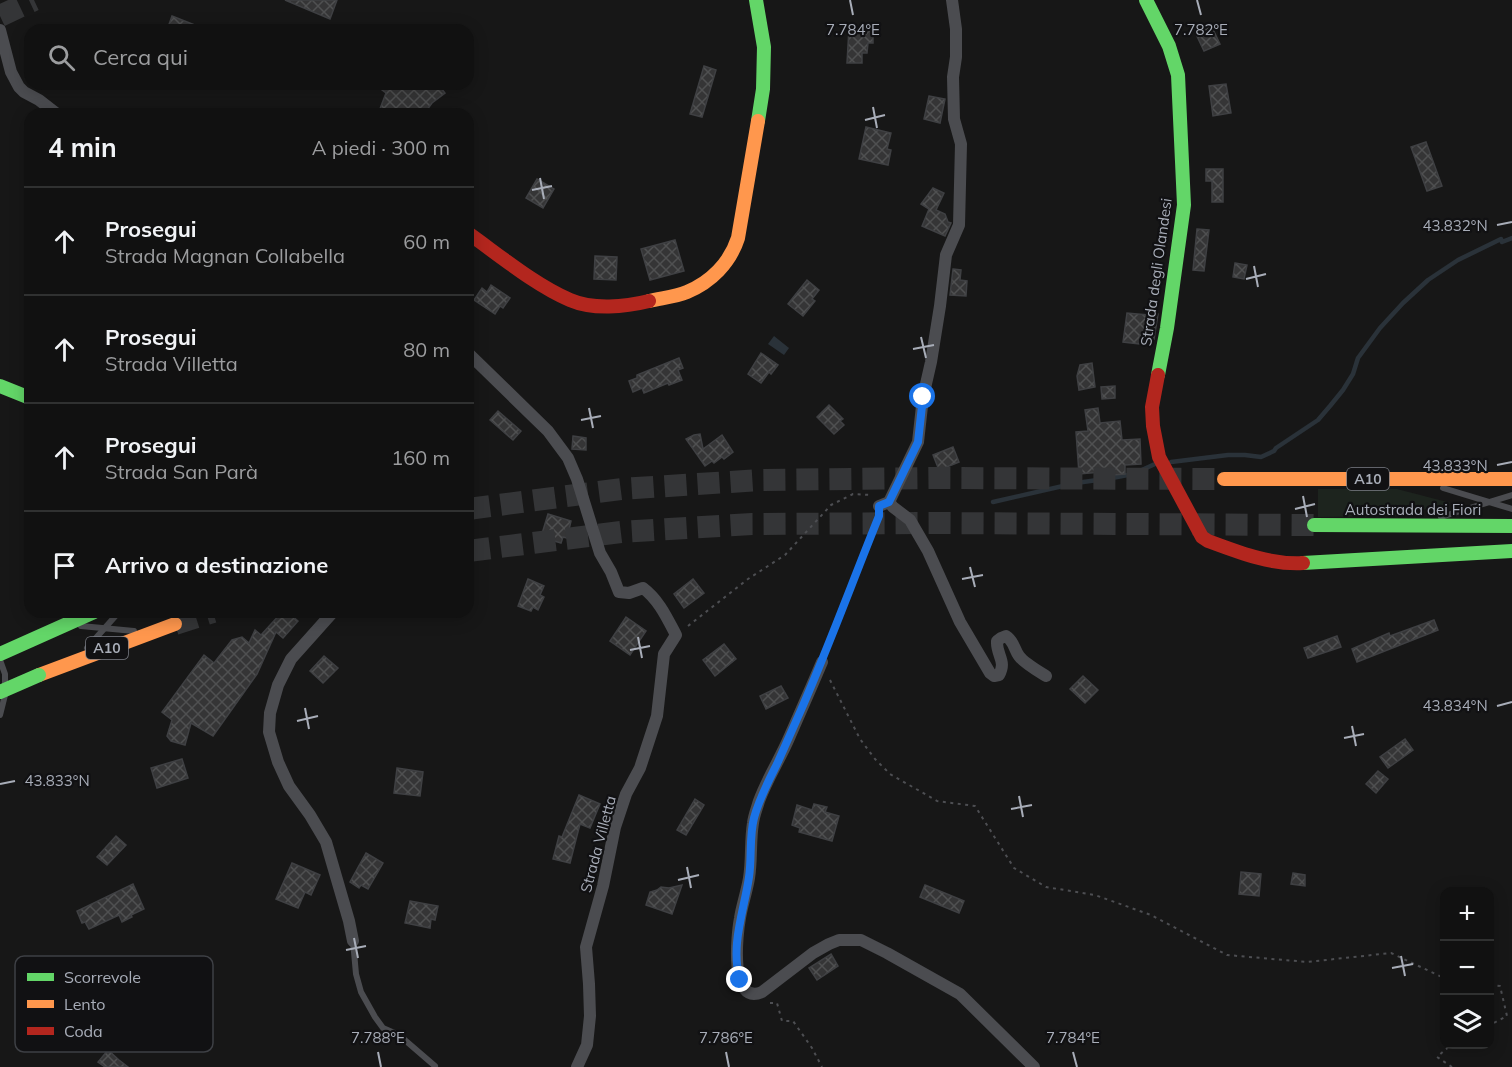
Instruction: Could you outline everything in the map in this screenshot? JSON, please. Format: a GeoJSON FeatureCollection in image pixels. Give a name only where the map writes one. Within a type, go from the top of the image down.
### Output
{"type":"FeatureCollection","features":[{"type":"Feature","properties":{"kind":"main road"},"geometry":{"type":"LineString","coordinates":[[474,237],[544,287],[572,301],[594,305],[628,306],[685,293],[724,266],[738,238],[763,89],[764,47],[756,0]]}},
{"type":"Feature","properties":{"kind":"main road","name":"Strada degli Olandesi"},"geometry":{"type":"LineString","coordinates":[[1146,0],[1175,59],[1178,75],[1184,205],[1167,328],[1152,407],[1153,426],[1159,457],[1202,537],[1253,557],[1294,564],[1512,551]]}},
{"type":"Feature","properties":{"kind":"main road"},"geometry":{"type":"LineString","coordinates":[[0,386],[24,396]]}},
{"type":"Feature","properties":{"kind":"main road","name":"Autostrada dei Fiori"},"geometry":{"type":"LineString","coordinates":[[1224,479],[1512,479]]}},
{"type":"Feature","properties":{"kind":"main road","name":"Autostrada dei Fiori"},"geometry":{"type":"LineString","coordinates":[[1314,525],[1512,526]]}},
{"type":"Feature","properties":{"kind":"main road","name":"A10"},"geometry":{"type":"LineString","coordinates":[[0,654],[80,618]]}},
{"type":"Feature","properties":{"kind":"main road","name":"A10"},"geometry":{"type":"LineString","coordinates":[[0,692],[77,659],[175,624]]}},
{"type":"Feature","properties":{"kind":"street"},"geometry":{"type":"LineString","coordinates":[[952,0],[956,29],[953,77],[954,119],[961,144],[959,225],[946,255],[918,442],[884,504],[893,507],[910,520],[928,551],[960,622],[990,673],[994,676],[1001,672],[1002,662],[997,641],[1006,636],[1011,639],[1021,659],[1046,676]]}},
{"type":"Feature","properties":{"kind":"street"},"geometry":{"type":"LineString","coordinates":[[0,30],[11,72],[19,87],[49,108]]}},
{"type":"Feature","properties":{"kind":"street"},"geometry":{"type":"LineString","coordinates":[[474,359],[548,430],[568,458],[578,478],[600,553],[619,592],[629,593],[643,588],[658,603],[676,635]]}},
{"type":"Feature","properties":{"kind":"street"},"geometry":{"type":"LineString","coordinates":[[328,618],[291,659],[278,685],[270,713],[270,732],[278,762],[289,786],[326,842],[353,941]]}},
{"type":"Feature","properties":{"kind":"street","name":"Strada Villetta"},"geometry":{"type":"LineString","coordinates":[[577,1067],[587,1045],[590,1016],[586,947],[607,870],[615,827],[626,794],[640,768],[657,716],[664,654],[676,635]]}},
{"type":"Feature","properties":{"kind":"street"},"geometry":{"type":"LineString","coordinates":[[822,662],[760,797],[754,819],[749,877],[740,918],[737,959],[738,972],[745,990],[756,994],[762,992],[813,952],[829,944],[839,940],[861,940],[960,994],[1034,1067]]}},
{"type":"Feature","properties":{"kind":"lane"},"geometry":{"type":"LineString","coordinates":[[1414,479],[1512,509]]}},
{"type":"Feature","properties":{"kind":"lane"},"geometry":{"type":"LineString","coordinates":[[1414,525],[1512,495]]}},
{"type":"Feature","properties":{"kind":"lane"},"geometry":{"type":"LineString","coordinates":[[77,659],[114,618]]}},
{"type":"Feature","properties":{"kind":"lane"},"geometry":{"type":"LineString","coordinates":[[63,625],[150,633]]}},
{"type":"Feature","properties":{"kind":"lane"},"geometry":{"type":"LineString","coordinates":[[0,660],[5,674],[5,694],[0,715]]}},
{"type":"Feature","properties":{"kind":"lane"},"geometry":{"type":"LineString","coordinates":[[353,941],[356,974],[361,992],[375,1017],[383,1028],[399,1035],[435,1066]]}},
{"type":"Feature","properties":{"kind":"path"},"geometry":{"type":"LineString","coordinates":[[676,635],[748,579],[785,555],[831,506],[853,494],[871,495],[884,504],[822,662],[860,739],[874,759],[890,774],[937,801],[975,806],[1014,868],[1047,887],[1095,895],[1151,915],[1227,955],[1307,962],[1391,953],[1440,976]]}},
{"type":"Feature","properties":{"kind":"path"},"geometry":{"type":"LineString","coordinates":[[1494,985],[1500,986],[1507,1016],[1494,1023]]}},
{"type":"Feature","properties":{"kind":"path"},"geometry":{"type":"LineString","coordinates":[[762,992],[761,1004],[777,1002],[782,1021],[793,1021],[822,1067]]}},
{"type":"Feature","properties":{"kind":"path"},"geometry":{"type":"LineString","coordinates":[[1446,1049],[1437,1057],[1452,1067]]}},
{"type":"Feature","properties":{"kind":"shaded area"},"geometry":{"type":"Polygon","coordinates":[[[774,336],[789,348],[784,355],[768,344],[774,336]]]}},
{"type":"Feature","properties":{"kind":"shaded area"},"geometry":{"type":"Polygon","coordinates":[[[1318,489],[1397,489],[1451,503],[1399,516],[1318,517],[1318,489]]]}},
{"type":"Feature","properties":{"kind":"building"},"geometry":{"type":"Polygon","coordinates":[[[285,0],[337,0],[330,19],[285,0]]]}},
{"type":"Feature","properties":{"kind":"building"},"geometry":{"type":"Polygon","coordinates":[[[172,16],[192,24],[169,24],[172,16]]]}},
{"type":"Feature","properties":{"kind":"building"},"geometry":{"type":"Polygon","coordinates":[[[1210,23],[1220,44],[1204,51],[1194,30],[1210,23]]]}},
{"type":"Feature","properties":{"kind":"building"},"geometry":{"type":"Polygon","coordinates":[[[849,28],[873,29],[873,43],[868,43],[867,53],[862,53],[862,63],[847,63],[849,28]]]}},
{"type":"Feature","properties":{"kind":"building"},"geometry":{"type":"Polygon","coordinates":[[[704,66],[716,70],[702,117],[690,114],[704,66]]]}},
{"type":"Feature","properties":{"kind":"building"},"geometry":{"type":"Polygon","coordinates":[[[1226,84],[1231,113],[1213,116],[1209,86],[1226,84]]]}},
{"type":"Feature","properties":{"kind":"building"},"geometry":{"type":"Polygon","coordinates":[[[382,90],[443,90],[445,93],[428,108],[380,108],[386,93],[382,90]]]}},
{"type":"Feature","properties":{"kind":"building"},"geometry":{"type":"Polygon","coordinates":[[[929,96],[945,99],[940,123],[924,119],[929,96]]]}},
{"type":"Feature","properties":{"kind":"building"},"geometry":{"type":"Polygon","coordinates":[[[866,127],[891,133],[887,149],[891,150],[888,165],[859,159],[866,127]]]}},
{"type":"Feature","properties":{"kind":"building"},"geometry":{"type":"Polygon","coordinates":[[[1426,142],[1442,186],[1427,191],[1411,147],[1426,142]]]}},
{"type":"Feature","properties":{"kind":"building"},"geometry":{"type":"Polygon","coordinates":[[[1206,169],[1223,169],[1223,202],[1212,202],[1212,181],[1206,181],[1206,169]]]}},
{"type":"Feature","properties":{"kind":"building"},"geometry":{"type":"Polygon","coordinates":[[[537,179],[554,189],[543,208],[526,198],[537,179]]]}},
{"type":"Feature","properties":{"kind":"building"},"geometry":{"type":"Polygon","coordinates":[[[933,188],[944,193],[936,210],[945,214],[948,222],[951,223],[945,236],[922,226],[929,209],[921,204],[933,188]]]}},
{"type":"Feature","properties":{"kind":"building"},"geometry":{"type":"Polygon","coordinates":[[[1197,229],[1209,230],[1204,271],[1193,270],[1197,229]]]}},
{"type":"Feature","properties":{"kind":"building"},"geometry":{"type":"Polygon","coordinates":[[[675,240],[684,271],[650,280],[641,249],[675,240]]]}},
{"type":"Feature","properties":{"kind":"building"},"geometry":{"type":"Polygon","coordinates":[[[595,256],[617,257],[616,280],[594,279],[595,256]]]}},
{"type":"Feature","properties":{"kind":"building"},"geometry":{"type":"Polygon","coordinates":[[[1235,263],[1247,265],[1244,279],[1233,277],[1235,263]]]}},
{"type":"Feature","properties":{"kind":"building"},"geometry":{"type":"Polygon","coordinates":[[[953,269],[961,270],[960,280],[967,281],[966,296],[950,295],[953,269]]]}},
{"type":"Feature","properties":{"kind":"building"},"geometry":{"type":"Polygon","coordinates":[[[807,280],[819,290],[812,299],[815,301],[803,316],[788,304],[807,280]]]}},
{"type":"Feature","properties":{"kind":"building"},"geometry":{"type":"Polygon","coordinates":[[[491,285],[510,298],[503,308],[500,306],[495,314],[474,300],[482,288],[487,292],[491,285]]]}},
{"type":"Feature","properties":{"kind":"building"},"geometry":{"type":"Polygon","coordinates":[[[1150,312],[1158,314],[1154,339],[1140,336],[1139,344],[1123,342],[1127,313],[1149,315],[1150,312]]]}},
{"type":"Feature","properties":{"kind":"building"},"geometry":{"type":"Polygon","coordinates":[[[761,353],[778,365],[761,383],[748,374],[761,353]]]}},
{"type":"Feature","properties":{"kind":"building"},"geometry":{"type":"Polygon","coordinates":[[[679,358],[683,368],[678,370],[682,380],[644,393],[642,388],[633,392],[629,381],[637,378],[637,375],[679,358]]]}},
{"type":"Feature","properties":{"kind":"building"},"geometry":{"type":"Polygon","coordinates":[[[1092,363],[1095,387],[1079,390],[1077,376],[1080,365],[1092,363]]]}},
{"type":"Feature","properties":{"kind":"building"},"geometry":{"type":"Polygon","coordinates":[[[1115,386],[1115,398],[1102,399],[1101,387],[1115,386]]]}},
{"type":"Feature","properties":{"kind":"building"},"geometry":{"type":"Polygon","coordinates":[[[829,405],[843,419],[840,421],[844,425],[834,434],[817,417],[829,405]]]}},
{"type":"Feature","properties":{"kind":"building"},"geometry":{"type":"Polygon","coordinates":[[[1098,408],[1100,423],[1120,421],[1122,440],[1140,439],[1141,464],[1125,465],[1125,474],[1113,475],[1113,471],[1079,474],[1076,432],[1088,431],[1085,410],[1098,408]]]}},
{"type":"Feature","properties":{"kind":"building"},"geometry":{"type":"Polygon","coordinates":[[[498,411],[521,431],[513,440],[490,420],[498,411]]]}},
{"type":"Feature","properties":{"kind":"building"},"geometry":{"type":"Polygon","coordinates":[[[700,434],[703,449],[722,435],[733,452],[724,459],[722,457],[705,466],[686,439],[700,434]]]}},
{"type":"Feature","properties":{"kind":"building"},"geometry":{"type":"Polygon","coordinates":[[[573,436],[586,438],[586,450],[572,449],[573,436]]]}},
{"type":"Feature","properties":{"kind":"building"},"geometry":{"type":"Polygon","coordinates":[[[953,447],[959,462],[939,470],[933,455],[953,447]]]}},
{"type":"Feature","properties":{"kind":"building"},"geometry":{"type":"Polygon","coordinates":[[[548,514],[571,521],[567,538],[563,537],[561,543],[541,537],[548,514]]]}},
{"type":"Feature","properties":{"kind":"building"},"geometry":{"type":"Polygon","coordinates":[[[528,579],[544,586],[540,595],[544,597],[538,610],[533,607],[531,611],[518,606],[528,579]]]}},
{"type":"Feature","properties":{"kind":"building"},"geometry":{"type":"Polygon","coordinates":[[[693,579],[704,593],[684,608],[674,594],[693,579]]]}},
{"type":"Feature","properties":{"kind":"building"},"geometry":{"type":"Polygon","coordinates":[[[626,617],[646,631],[630,655],[610,641],[626,617]]]}},
{"type":"Feature","properties":{"kind":"building"},"geometry":{"type":"Polygon","coordinates":[[[277,618],[295,618],[298,621],[283,638],[276,632],[257,674],[213,736],[191,723],[185,745],[171,741],[167,736],[172,720],[162,712],[204,655],[214,663],[232,640],[242,637],[249,643],[255,630],[261,635],[277,618]]]}},
{"type":"Feature","properties":{"kind":"building"},"geometry":{"type":"Polygon","coordinates":[[[1434,620],[1438,630],[1357,662],[1352,649],[1389,633],[1390,636],[1434,620]]]}},
{"type":"Feature","properties":{"kind":"building"},"geometry":{"type":"Polygon","coordinates":[[[1337,636],[1341,647],[1308,658],[1304,648],[1337,636]]]}},
{"type":"Feature","properties":{"kind":"building"},"geometry":{"type":"Polygon","coordinates":[[[724,644],[736,659],[715,676],[703,660],[724,644]]]}},
{"type":"Feature","properties":{"kind":"building"},"geometry":{"type":"Polygon","coordinates":[[[324,656],[338,668],[323,683],[310,671],[324,656]]]}},
{"type":"Feature","properties":{"kind":"building"},"geometry":{"type":"Polygon","coordinates":[[[1083,676],[1098,690],[1085,703],[1070,689],[1083,676]]]}},
{"type":"Feature","properties":{"kind":"building"},"geometry":{"type":"Polygon","coordinates":[[[781,686],[788,698],[766,709],[760,696],[781,686]]]}},
{"type":"Feature","properties":{"kind":"building"},"geometry":{"type":"Polygon","coordinates":[[[1405,739],[1413,750],[1388,768],[1380,757],[1405,739]]]}},
{"type":"Feature","properties":{"kind":"building"},"geometry":{"type":"Polygon","coordinates":[[[182,759],[188,778],[157,788],[151,768],[182,759]]]}},
{"type":"Feature","properties":{"kind":"building"},"geometry":{"type":"Polygon","coordinates":[[[397,768],[423,772],[420,796],[394,793],[397,768]]]}},
{"type":"Feature","properties":{"kind":"building"},"geometry":{"type":"Polygon","coordinates":[[[1378,771],[1388,779],[1376,793],[1366,784],[1378,771]]]}},
{"type":"Feature","properties":{"kind":"building"},"geometry":{"type":"Polygon","coordinates":[[[579,795],[600,804],[590,828],[580,824],[570,863],[553,859],[559,836],[562,837],[579,795]]]}},
{"type":"Feature","properties":{"kind":"building"},"geometry":{"type":"Polygon","coordinates":[[[695,799],[704,805],[686,835],[677,830],[695,799]]]}},
{"type":"Feature","properties":{"kind":"building"},"geometry":{"type":"Polygon","coordinates":[[[814,804],[827,807],[825,812],[839,816],[832,841],[799,832],[800,828],[792,825],[797,805],[812,810],[814,804]]]}},
{"type":"Feature","properties":{"kind":"building"},"geometry":{"type":"Polygon","coordinates":[[[116,836],[126,845],[107,865],[97,857],[116,836]]]}},
{"type":"Feature","properties":{"kind":"building"},"geometry":{"type":"Polygon","coordinates":[[[366,853],[383,863],[368,889],[361,885],[359,888],[350,882],[366,853]]]}},
{"type":"Feature","properties":{"kind":"building"},"geometry":{"type":"Polygon","coordinates":[[[292,863],[320,875],[311,895],[305,892],[298,908],[276,899],[292,863]]]}},
{"type":"Feature","properties":{"kind":"building"},"geometry":{"type":"Polygon","coordinates":[[[1241,872],[1261,874],[1259,896],[1239,894],[1241,872]]]}},
{"type":"Feature","properties":{"kind":"building"},"geometry":{"type":"Polygon","coordinates":[[[1293,873],[1305,875],[1305,886],[1291,884],[1293,873]]]}},
{"type":"Feature","properties":{"kind":"building"},"geometry":{"type":"Polygon","coordinates":[[[133,884],[144,909],[122,922],[119,915],[89,929],[85,922],[82,923],[77,911],[133,884]]]}},
{"type":"Feature","properties":{"kind":"building"},"geometry":{"type":"Polygon","coordinates":[[[682,885],[672,914],[646,905],[650,892],[661,887],[682,885]]]}},
{"type":"Feature","properties":{"kind":"building"},"geometry":{"type":"Polygon","coordinates":[[[925,885],[964,901],[959,913],[920,897],[925,885]]]}},
{"type":"Feature","properties":{"kind":"building"},"geometry":{"type":"Polygon","coordinates":[[[410,901],[438,906],[435,920],[431,919],[430,928],[405,923],[410,901]]]}},
{"type":"Feature","properties":{"kind":"building"},"geometry":{"type":"Polygon","coordinates":[[[831,954],[838,966],[817,980],[809,968],[831,954]]]}},
{"type":"Feature","properties":{"kind":"building"},"geometry":{"type":"Polygon","coordinates":[[[106,1052],[110,1052],[128,1067],[105,1067],[98,1062],[106,1052]]]}},
{"type":"Feature","properties":{"kind":"waterway"},"geometry":{"type":"LineString","coordinates":[[1171,462],[1228,455],[1261,457],[1274,451],[1318,420],[1343,390],[1353,374],[1358,358],[1380,328],[1428,280],[1458,260],[1501,239],[1502,242],[1512,238]]}},
{"type":"Feature","properties":{"kind":"waterway"},"geometry":{"type":"LineString","coordinates":[[993,502],[1076,483],[1133,474],[1155,464]]}},
{"type":"Feature","properties":{"kind":"tunnel"},"geometry":{"type":"LineString","coordinates":[[0,16],[34,0]]}},
{"type":"Feature","properties":{"kind":"tunnel"},"geometry":{"type":"LineString","coordinates":[[474,508],[621,489],[760,480],[1224,479]]}},
{"type":"Feature","properties":{"kind":"tunnel"},"geometry":{"type":"LineString","coordinates":[[474,550],[621,532],[752,524],[1314,525]]}},
{"type":"Feature","properties":{"kind":"tunnel"},"geometry":{"type":"LineString","coordinates":[[175,624],[194,618]]}},
{"type":"Feature","properties":{"kind":"traffic: fast"},"geometry":{"type":"LineString","coordinates":[[756,0],[764,47],[763,89],[758,121]]}},
{"type":"Feature","properties":{"kind":"traffic: fast"},"geometry":{"type":"LineString","coordinates":[[1146,0],[1169,46],[1178,75],[1184,205],[1158,375]]}},
{"type":"Feature","properties":{"kind":"traffic: fast"},"geometry":{"type":"LineString","coordinates":[[0,386],[24,396]]}},
{"type":"Feature","properties":{"kind":"traffic: fast"},"geometry":{"type":"LineString","coordinates":[[1314,525],[1512,526]]}},
{"type":"Feature","properties":{"kind":"traffic: fast"},"geometry":{"type":"LineString","coordinates":[[1303,563],[1512,551]]}},
{"type":"Feature","properties":{"kind":"traffic: fast"},"geometry":{"type":"LineString","coordinates":[[0,654],[81,618]]}},
{"type":"Feature","properties":{"kind":"traffic: fast"},"geometry":{"type":"LineString","coordinates":[[0,692],[39,675]]}},
{"type":"Feature","properties":{"kind":"traffic: slow"},"geometry":{"type":"LineString","coordinates":[[649,301],[678,295],[696,288],[712,277],[730,256],[738,238],[758,121]]}},
{"type":"Feature","properties":{"kind":"traffic: slow"},"geometry":{"type":"LineString","coordinates":[[1224,479],[1512,479]]}},
{"type":"Feature","properties":{"kind":"traffic: slow"},"geometry":{"type":"LineString","coordinates":[[39,675],[175,624]]}},
{"type":"Feature","properties":{"kind":"traffic: jam"},"geometry":{"type":"LineString","coordinates":[[474,237],[531,278],[570,300],[589,305],[609,306],[649,301]]}},
{"type":"Feature","properties":{"kind":"traffic: jam"},"geometry":{"type":"LineString","coordinates":[[1158,375],[1152,407],[1159,457],[1202,537],[1254,557],[1278,562],[1303,563]]}},
{"type":"Feature","properties":{"kind":"route"},"geometry":{"type":"LineString","coordinates":[[740,980],[737,959],[738,932],[749,877],[752,829],[760,797],[822,662],[879,516],[879,506],[889,502],[918,442],[923,397]]}}]}
